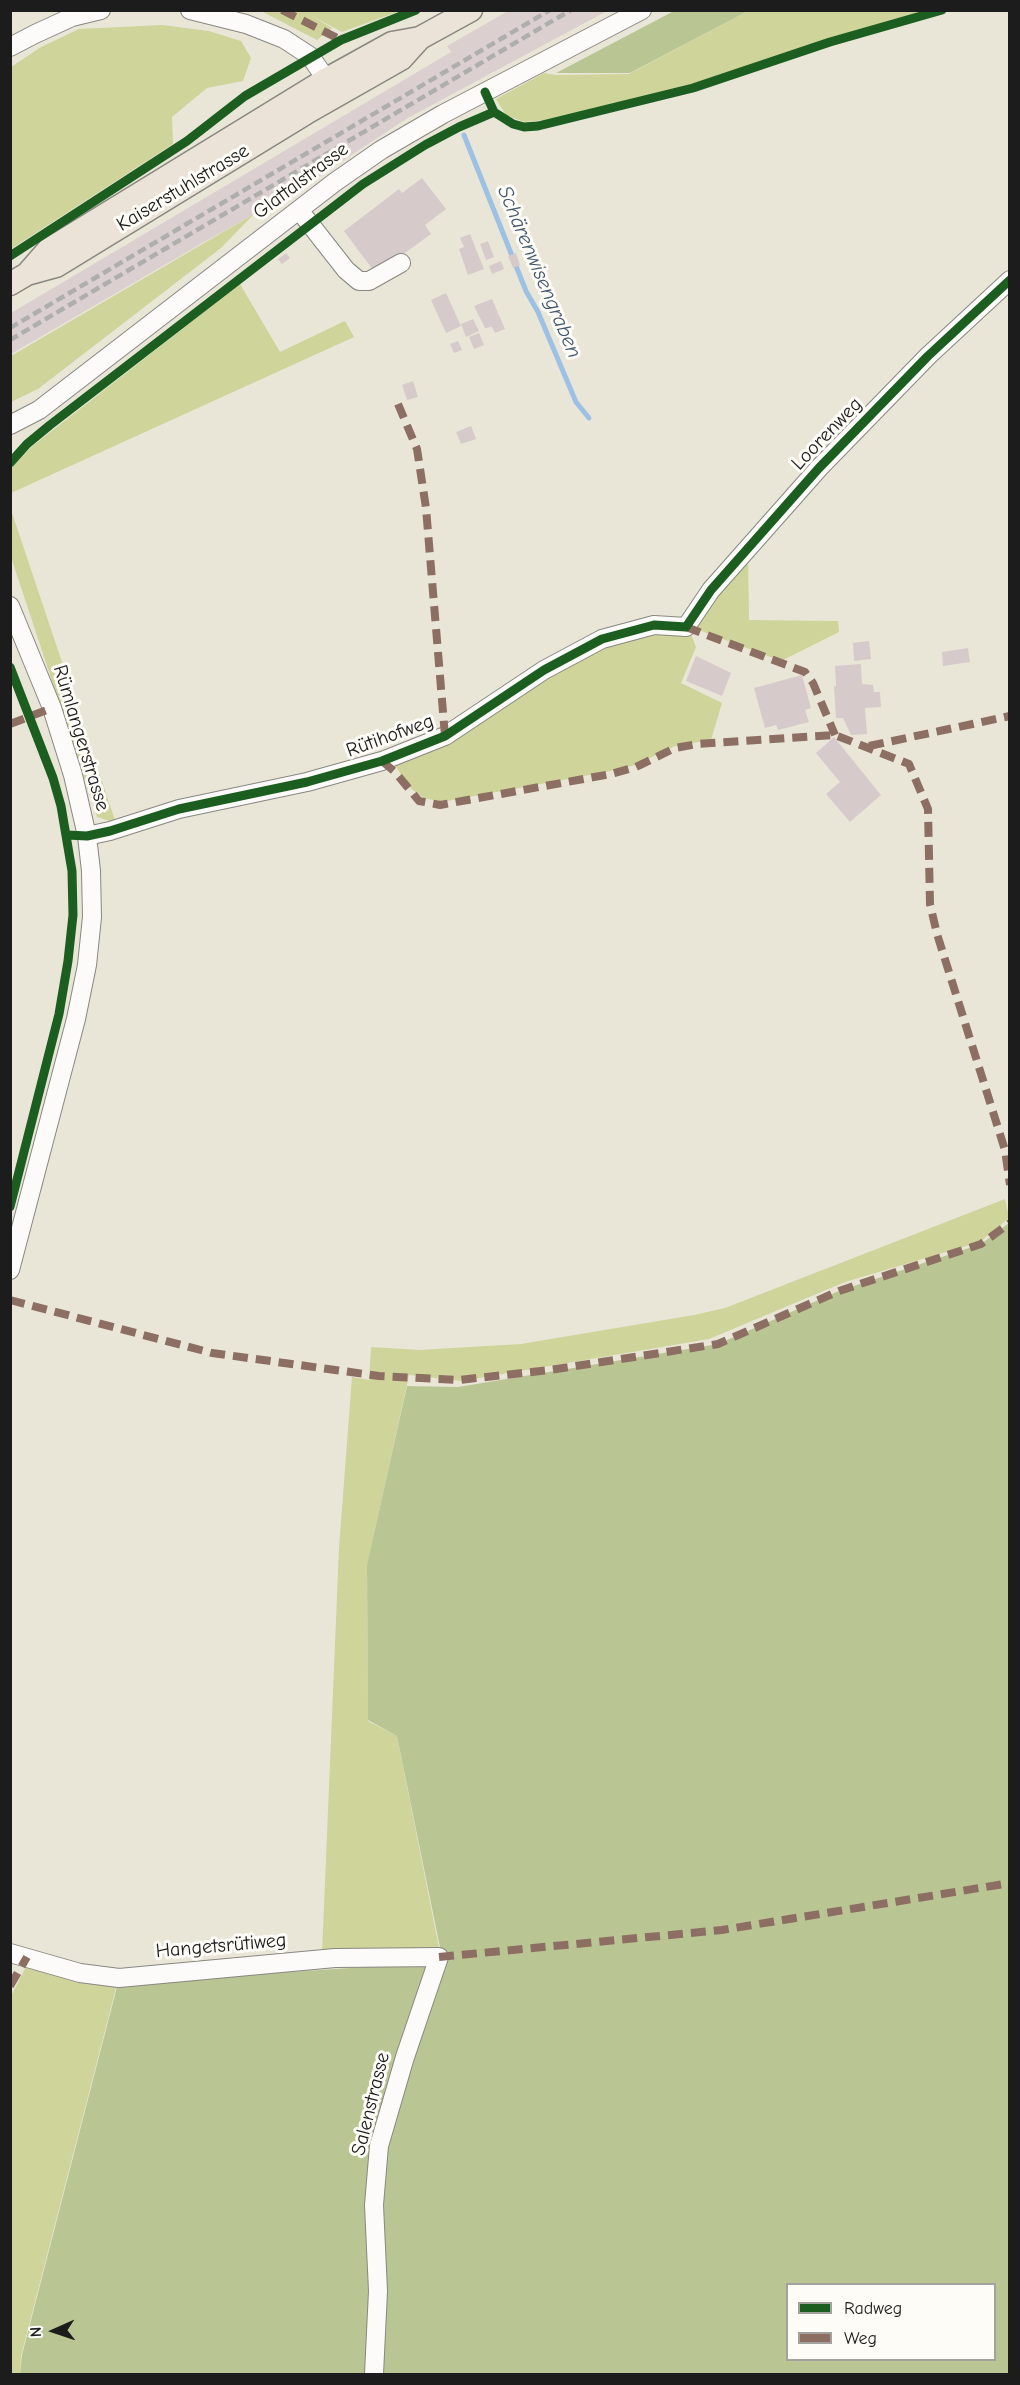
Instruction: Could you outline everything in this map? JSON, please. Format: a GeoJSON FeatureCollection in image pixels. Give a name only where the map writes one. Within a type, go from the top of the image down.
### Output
{"type":"FeatureCollection","features":[{"type":"Feature","properties":{"kind":"main road","name":"Kaiserstuhlstrasse"},"geometry":{"type":"LineString","coordinates":[[19,279],[48,250],[332,87],[392,43],[420,38],[471,10]]}},
{"type":"Feature","properties":{"kind":"street"},"geometry":{"type":"LineString","coordinates":[[10,47],[63,21],[101,10]]}},
{"type":"Feature","properties":{"kind":"street"},"geometry":{"type":"LineString","coordinates":[[190,10],[246,24],[284,39],[310,56],[332,87]]}},
{"type":"Feature","properties":{"kind":"street","name":"Glattalstrasse"},"geometry":{"type":"LineString","coordinates":[[10,425],[39,410],[335,182],[408,133],[642,10]]}},
{"type":"Feature","properties":{"kind":"street"},"geometry":{"type":"LineString","coordinates":[[298,210],[346,270],[359,281],[369,281],[401,263]]}},
{"type":"Feature","properties":{"kind":"street","name":"Loorenweg"},"geometry":{"type":"LineString","coordinates":[[686,627],[711,590],[819,468],[928,356],[1010,280]]}},
{"type":"Feature","properties":{"kind":"street","name":"Rümlangerstrasse"},"geometry":{"type":"LineString","coordinates":[[10,1270],[76,1019],[87,965],[92,918],[91,871],[87,836],[73,775],[52,708],[11,606]]}},
{"type":"Feature","properties":{"kind":"street","name":"Rütihofweg"},"geometry":{"type":"LineString","coordinates":[[87,836],[178,809],[307,782],[382,762],[445,736],[544,670],[602,639],[654,625],[686,627]]}},
{"type":"Feature","properties":{"kind":"street","name":"Hangetsrütiweg"},"geometry":{"type":"LineString","coordinates":[[10,1953],[80,1973],[120,1978],[335,1958],[439,1957]]}},
{"type":"Feature","properties":{"kind":"street","name":"Salenstrasse"},"geometry":{"type":"LineString","coordinates":[[374,2374],[378,2291],[374,2205],[379,2146],[405,2058],[439,1957]]}},
{"type":"Feature","properties":{"kind":"shaded area"},"geometry":{"type":"Polygon","coordinates":[[[508,11],[607,11],[406,119],[306,185],[11,354],[11,313],[451,52],[447,46],[508,11]]]}},
{"type":"Feature","properties":{"kind":"green space"},"geometry":{"type":"Polygon","coordinates":[[[750,10],[935,11],[837,37],[695,86],[545,120],[524,122],[506,115],[496,99],[544,73],[556,75],[629,74],[750,10]]]}},
{"type":"Feature","properties":{"kind":"green space"},"geometry":{"type":"Polygon","coordinates":[[[261,11],[400,11],[342,32],[310,15],[332,28],[317,40],[261,11]]]}},
{"type":"Feature","properties":{"kind":"green space"},"geometry":{"type":"Polygon","coordinates":[[[674,11],[748,11],[630,73],[556,73],[674,11]]]}},
{"type":"Feature","properties":{"kind":"green space"},"geometry":{"type":"Polygon","coordinates":[[[162,25],[209,31],[241,41],[251,58],[243,81],[207,88],[172,117],[173,144],[11,249],[11,67],[41,47],[79,29],[162,25]]]}},
{"type":"Feature","properties":{"kind":"green space"},"geometry":{"type":"Polygon","coordinates":[[[254,214],[221,248],[38,389],[11,402],[11,356],[254,214]]]}},
{"type":"Feature","properties":{"kind":"green space"},"geometry":{"type":"Polygon","coordinates":[[[240,284],[280,352],[345,321],[354,337],[11,493],[11,468],[30,448],[240,284]]]}},
{"type":"Feature","properties":{"kind":"green space"},"geometry":{"type":"Polygon","coordinates":[[[10,507],[116,823],[97,817],[11,557],[10,507]]]}},
{"type":"Feature","properties":{"kind":"green space"},"geometry":{"type":"Polygon","coordinates":[[[748,551],[749,620],[838,621],[839,632],[781,661],[696,629],[692,623],[748,551]]]}},
{"type":"Feature","properties":{"kind":"green space"},"geometry":{"type":"Polygon","coordinates":[[[654,628],[690,632],[696,647],[681,683],[722,703],[711,740],[675,746],[635,765],[606,772],[442,802],[424,798],[409,787],[393,762],[602,642],[654,628]]]}},
{"type":"Feature","properties":{"kind":"green space"},"geometry":{"type":"Polygon","coordinates":[[[1005,1199],[1009,1218],[980,1242],[845,1282],[709,1339],[461,1381],[409,1375],[367,1566],[368,1721],[397,1736],[440,1953],[322,1953],[339,1548],[352,1377],[369,1380],[371,1347],[419,1350],[521,1344],[725,1308],[1005,1199]]]}},
{"type":"Feature","properties":{"kind":"green space"},"geometry":{"type":"Polygon","coordinates":[[[1009,1223],[1009,2374],[20,2374],[22,2355],[118,1983],[443,1962],[397,1736],[368,1720],[367,1565],[407,1386],[458,1387],[718,1344],[839,1291],[981,1244],[1009,1223]]]}},
{"type":"Feature","properties":{"kind":"green space"},"geometry":{"type":"Polygon","coordinates":[[[27,1965],[117,1984],[21,2356],[20,2374],[10,2374],[11,1996],[27,1965]]]}},
{"type":"Feature","properties":{"kind":"building"},"geometry":{"type":"Polygon","coordinates":[[[422,178],[446,209],[425,225],[431,234],[376,274],[344,231],[399,189],[402,193],[422,178]]]}},
{"type":"Feature","properties":{"kind":"building"},"geometry":{"type":"Polygon","coordinates":[[[470,234],[484,269],[468,275],[459,249],[464,247],[460,238],[470,234]]]}},
{"type":"Feature","properties":{"kind":"building"},"geometry":{"type":"Polygon","coordinates":[[[488,241],[494,257],[486,260],[480,244],[488,241]]]}},
{"type":"Feature","properties":{"kind":"building"},"geometry":{"type":"Polygon","coordinates":[[[286,253],[290,258],[282,264],[278,259],[286,253]]]}},
{"type":"Feature","properties":{"kind":"building"},"geometry":{"type":"Polygon","coordinates":[[[516,253],[520,265],[513,268],[508,256],[516,253]]]}},
{"type":"Feature","properties":{"kind":"building"},"geometry":{"type":"Polygon","coordinates":[[[501,261],[504,269],[492,274],[489,266],[501,261]]]}},
{"type":"Feature","properties":{"kind":"building"},"geometry":{"type":"Polygon","coordinates":[[[446,293],[461,326],[446,333],[431,300],[446,293]]]}},
{"type":"Feature","properties":{"kind":"building"},"geometry":{"type":"Polygon","coordinates":[[[492,299],[505,329],[495,333],[492,327],[485,328],[474,306],[492,299]]]}},
{"type":"Feature","properties":{"kind":"building"},"geometry":{"type":"Polygon","coordinates":[[[473,319],[479,331],[466,337],[461,324],[473,319]]]}},
{"type":"Feature","properties":{"kind":"building"},"geometry":{"type":"Polygon","coordinates":[[[479,333],[484,345],[474,349],[469,337],[479,333]]]}},
{"type":"Feature","properties":{"kind":"building"},"geometry":{"type":"Polygon","coordinates":[[[458,341],[462,350],[454,353],[450,344],[458,341]]]}},
{"type":"Feature","properties":{"kind":"building"},"geometry":{"type":"Polygon","coordinates":[[[413,381],[418,397],[407,400],[402,385],[413,381]]]}},
{"type":"Feature","properties":{"kind":"building"},"geometry":{"type":"Polygon","coordinates":[[[471,426],[476,439],[461,444],[456,432],[471,426]]]}},
{"type":"Feature","properties":{"kind":"building"},"geometry":{"type":"Polygon","coordinates":[[[869,641],[871,659],[854,661],[853,643],[869,641]]]}},
{"type":"Feature","properties":{"kind":"building"},"geometry":{"type":"Polygon","coordinates":[[[968,648],[970,662],[943,666],[942,652],[968,648]]]}},
{"type":"Feature","properties":{"kind":"building"},"geometry":{"type":"Polygon","coordinates":[[[696,656],[731,673],[722,696],[686,681],[696,656]]]}},
{"type":"Feature","properties":{"kind":"building"},"geometry":{"type":"Polygon","coordinates":[[[861,664],[862,684],[873,685],[874,692],[880,692],[881,707],[865,708],[867,734],[851,735],[843,718],[836,718],[835,666],[861,664]]]}},
{"type":"Feature","properties":{"kind":"building"},"geometry":{"type":"Polygon","coordinates":[[[802,675],[811,708],[805,710],[809,722],[778,730],[776,725],[765,728],[754,688],[802,675]]]}},
{"type":"Feature","properties":{"kind":"building"},"geometry":{"type":"Polygon","coordinates":[[[834,737],[881,795],[850,822],[826,794],[840,782],[816,753],[834,737]]]}},
{"type":"Feature","properties":{"kind":"waterway","name":"Schärenwisengraben"},"geometry":{"type":"LineString","coordinates":[[464,135],[526,291],[538,312],[576,402],[589,418]]}},
{"type":"Feature","properties":{"kind":"railway"},"geometry":{"type":"LineString","coordinates":[[10,328],[550,10]]}},
{"type":"Feature","properties":{"kind":"railway"},"geometry":{"type":"LineString","coordinates":[[10,340],[571,10]]}},
{"type":"Feature","properties":{"kind":"marked path"},"geometry":{"type":"LineString","coordinates":[[282,10],[341,40]]}},
{"type":"Feature","properties":{"kind":"marked path"},"geometry":{"type":"LineString","coordinates":[[398,404],[417,449],[426,508],[445,736]]}},
{"type":"Feature","properties":{"kind":"marked path"},"geometry":{"type":"LineString","coordinates":[[686,627],[805,672],[813,683],[835,735]]}},
{"type":"Feature","properties":{"kind":"marked path"},"geometry":{"type":"LineString","coordinates":[[10,724],[52,708]]}},
{"type":"Feature","properties":{"kind":"marked path"},"geometry":{"type":"LineString","coordinates":[[869,746],[1010,716]]}},
{"type":"Feature","properties":{"kind":"marked path"},"geometry":{"type":"LineString","coordinates":[[382,761],[395,772],[419,801],[440,805],[611,774],[636,767],[675,748],[697,744],[835,735],[909,764],[928,809],[930,904],[937,934],[1005,1150],[1010,1185]]}},
{"type":"Feature","properties":{"kind":"marked path"},"geometry":{"type":"LineString","coordinates":[[10,1300],[212,1353],[379,1376],[459,1380],[550,1370],[718,1344],[839,1291],[981,1244],[1010,1223]]}},
{"type":"Feature","properties":{"kind":"marked path"},"geometry":{"type":"LineString","coordinates":[[439,1957],[722,1930],[1010,1883]]}},
{"type":"Feature","properties":{"kind":"marked path"},"geometry":{"type":"LineString","coordinates":[[10,1986],[27,1957]]}},
{"type":"Feature","properties":{"kind":"cycle path"},"geometry":{"type":"LineString","coordinates":[[10,256],[187,141],[245,96],[341,40],[416,10]]}},
{"type":"Feature","properties":{"kind":"cycle path"},"geometry":{"type":"LineString","coordinates":[[485,92],[494,112],[513,124],[524,127],[538,126],[693,88],[830,42],[942,10]]}},
{"type":"Feature","properties":{"kind":"cycle path"},"geometry":{"type":"LineString","coordinates":[[10,463],[27,444],[50,425],[363,184],[425,145],[494,112]]}},
{"type":"Feature","properties":{"kind":"cycle path"},"geometry":{"type":"LineString","coordinates":[[67,835],[87,836],[110,831],[179,809],[307,782],[382,761],[445,736],[544,670],[602,639],[654,625],[686,627],[711,590],[819,468],[928,356],[1010,280]]}},
{"type":"Feature","properties":{"kind":"cycle path"},"geometry":{"type":"LineString","coordinates":[[10,667],[53,778],[61,806],[72,871],[73,915],[59,1014],[10,1207]]}}]}
